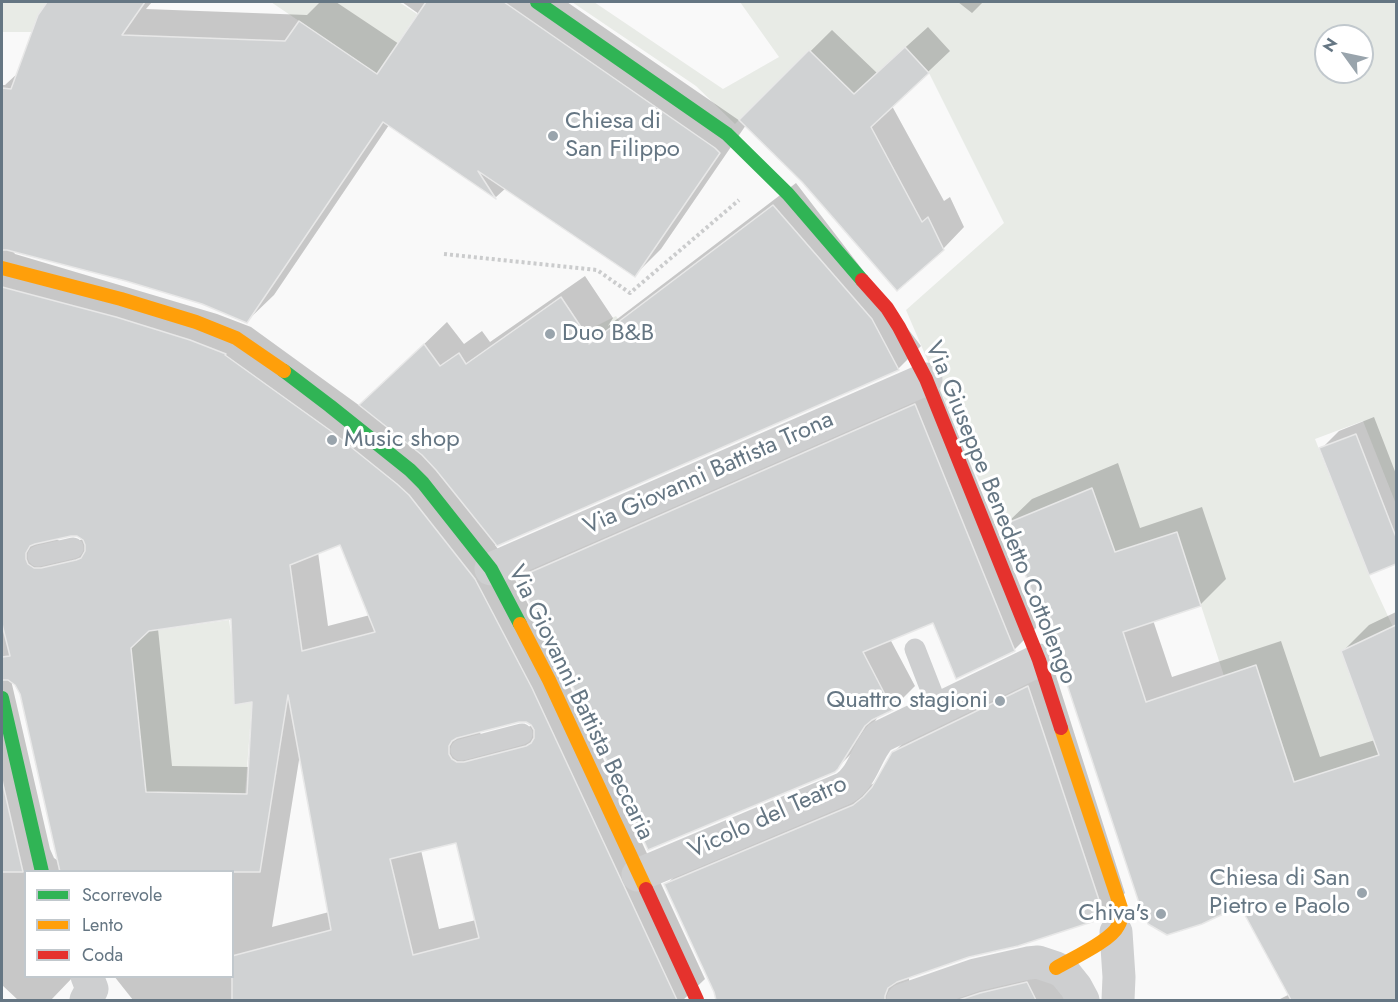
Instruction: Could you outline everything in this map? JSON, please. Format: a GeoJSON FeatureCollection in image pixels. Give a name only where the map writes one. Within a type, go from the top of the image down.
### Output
{"type":"FeatureCollection","features":[{"type":"Feature","properties":{"kind":"street","name":"Via Giuseppe Benedetto Cottolengo"},"geometry":{"type":"LineString","coordinates":[[537,2],[721,129],[788,194],[887,308],[926,379],[1039,660],[1119,920]]}},
{"type":"Feature","properties":{"kind":"street","name":"Via Giovanni Battista Beccaria"},"geometry":{"type":"LineString","coordinates":[[2,268],[121,299],[214,328],[245,344],[330,406],[417,477],[491,568],[549,680],[697,1000]]}},
{"type":"Feature","properties":{"kind":"street","name":"Via Giovanni Battista Trona"},"geometry":{"type":"LineString","coordinates":[[491,568],[926,379]]}},
{"type":"Feature","properties":{"kind":"street","name":"Vicolo del Teatro"},"geometry":{"type":"LineString","coordinates":[[638,875],[845,788],[860,774],[880,737],[1039,660]]}},
{"type":"Feature","properties":{"kind":"street"},"geometry":{"type":"LineString","coordinates":[[2,698],[42,870]]}},
{"type":"Feature","properties":{"kind":"street"},"geometry":{"type":"LineString","coordinates":[[903,1000],[975,975],[1042,965],[1109,937],[1119,920]]}},
{"type":"Feature","properties":{"kind":"street"},"geometry":{"type":"LineString","coordinates":[[1118,1000],[1119,920]]}},
{"type":"Feature","properties":{"kind":"street"},"geometry":{"type":"LineString","coordinates":[[1042,965],[1064,972],[1083,1000]]}},
{"type":"Feature","properties":{"kind":"street"},"geometry":{"type":"LineString","coordinates":[[86,1000],[92,989],[88,978]]}},
{"type":"Feature","properties":{"kind":"lane"},"geometry":{"type":"LineString","coordinates":[[38,556],[73,548]]}},
{"type":"Feature","properties":{"kind":"lane"},"geometry":{"type":"LineString","coordinates":[[915,649],[938,708]]}},
{"type":"Feature","properties":{"kind":"lane"},"geometry":{"type":"LineString","coordinates":[[461,750],[522,734]]}},
{"type":"Feature","properties":{"kind":"path"},"geometry":{"type":"LineString","coordinates":[[444,254],[597,270],[630,293],[742,198]]}},
{"type":"Feature","properties":{"kind":"shaded area"},"geometry":{"type":"Polygon","coordinates":[[[2,2],[47,2],[38,15],[32,32],[2,32],[2,2]]]}},
{"type":"Feature","properties":{"kind":"shaded area"},"geometry":{"type":"Polygon","coordinates":[[[271,2],[399,2],[417,14],[377,74],[271,2]]]}},
{"type":"Feature","properties":{"kind":"shaded area"},"geometry":{"type":"Polygon","coordinates":[[[572,2],[594,2],[723,89],[779,57],[740,2],[1396,2],[1396,504],[1363,421],[1315,439],[1369,575],[1393,627],[1341,651],[1370,730],[1396,787],[1295,782],[1256,666],[1224,676],[1177,532],[1115,552],[1092,488],[999,527],[906,310],[1004,223],[929,73],[905,48],[854,94],[809,50],[735,124],[696,86],[572,2]]]}},
{"type":"Feature","properties":{"kind":"shaded area"},"geometry":{"type":"Polygon","coordinates":[[[616,316],[627,333],[560,375],[584,332],[616,316]]]}},
{"type":"Feature","properties":{"kind":"shaded area"},"geometry":{"type":"Polygon","coordinates":[[[229,620],[234,705],[252,702],[245,794],[146,792],[129,634],[229,620]]]}},
{"type":"Feature","properties":{"kind":"building"},"geometry":{"type":"Polygon","coordinates":[[[47,2],[145,2],[122,35],[285,41],[299,21],[377,74],[426,2],[504,2],[720,153],[635,277],[478,171],[496,199],[383,122],[247,323],[202,304],[126,281],[2,250],[2,88],[11,89],[38,15],[47,2]]]}},
{"type":"Feature","properties":{"kind":"building"},"geometry":{"type":"Polygon","coordinates":[[[905,47],[929,73],[871,127],[922,222],[928,217],[944,250],[897,291],[802,182],[739,120],[809,50],[854,94],[905,47]]]}},
{"type":"Feature","properties":{"kind":"building"},"geometry":{"type":"Polygon","coordinates":[[[773,205],[872,319],[899,370],[497,546],[422,455],[359,405],[424,344],[440,366],[459,353],[466,364],[561,297],[591,342],[589,344],[773,205]]]}},
{"type":"Feature","properties":{"kind":"building"},"geometry":{"type":"Polygon","coordinates":[[[2,287],[116,317],[226,354],[331,431],[409,495],[475,579],[532,688],[677,1000],[232,1000],[234,955],[331,930],[288,695],[260,872],[60,870],[20,694],[15,685],[8,680],[2,680],[2,657],[10,656],[2,624],[2,287]],[[77,536],[30,546],[26,553],[28,564],[34,568],[41,568],[81,558],[85,551],[83,540],[77,536]],[[340,545],[290,565],[302,651],[375,632],[340,545]],[[231,619],[149,631],[131,648],[146,792],[247,794],[252,702],[234,705],[231,619]],[[519,722],[457,738],[449,746],[449,754],[457,762],[464,762],[526,746],[534,738],[534,730],[526,722],[519,722]],[[456,843],[390,859],[413,955],[479,938],[456,843]]]}},
{"type":"Feature","properties":{"kind":"building"},"geometry":{"type":"Polygon","coordinates":[[[915,404],[1015,651],[956,679],[933,623],[863,652],[893,710],[865,726],[835,772],[648,850],[566,672],[517,578],[915,404]]]}},
{"type":"Feature","properties":{"kind":"building"},"geometry":{"type":"Polygon","coordinates":[[[1356,434],[1396,537],[1396,564],[1369,575],[1319,448],[1356,434]]]}},
{"type":"Feature","properties":{"kind":"building"},"geometry":{"type":"Polygon","coordinates":[[[1092,488],[1115,552],[1177,532],[1201,606],[1123,632],[1146,702],[1256,665],[1294,782],[1379,755],[1341,651],[1396,625],[1396,1000],[1291,1000],[1240,906],[1202,924],[1167,935],[1148,924],[1140,906],[1057,654],[1005,524],[1092,488]]]}},
{"type":"Feature","properties":{"kind":"building"},"geometry":{"type":"Polygon","coordinates":[[[1028,686],[1103,912],[1101,919],[1018,946],[969,957],[897,982],[888,988],[885,1000],[716,1000],[664,884],[853,805],[872,787],[892,752],[1028,686]]]}},
{"type":"Feature","properties":{"kind":"building"},"geometry":{"type":"Polygon","coordinates":[[[2,780],[23,872],[2,872],[2,780]]]}},
{"type":"Feature","properties":{"kind":"building"},"geometry":{"type":"Polygon","coordinates":[[[1027,982],[1036,1000],[959,1000],[980,993],[1027,982]]]}},
{"type":"Feature","properties":{"kind":"traffic: fast"},"geometry":{"type":"LineString","coordinates":[[537,2],[727,134],[788,194],[862,280]]}},
{"type":"Feature","properties":{"kind":"traffic: fast"},"geometry":{"type":"LineString","coordinates":[[284,371],[410,470],[423,483],[491,569],[520,624]]}},
{"type":"Feature","properties":{"kind":"traffic: fast"},"geometry":{"type":"LineString","coordinates":[[2,698],[42,870]]}},
{"type":"Feature","properties":{"kind":"traffic: slow"},"geometry":{"type":"LineString","coordinates":[[2,268],[121,299],[196,322],[236,338],[284,371]]}},
{"type":"Feature","properties":{"kind":"traffic: slow"},"geometry":{"type":"LineString","coordinates":[[520,624],[549,680],[646,889]]}},
{"type":"Feature","properties":{"kind":"traffic: slow"},"geometry":{"type":"LineString","coordinates":[[1056,968],[1107,938],[1118,926],[1122,915],[1061,728]]}},
{"type":"Feature","properties":{"kind":"traffic: jam"},"geometry":{"type":"LineString","coordinates":[[862,280],[887,308],[926,379],[1039,660],[1061,728]]}},
{"type":"Feature","properties":{"kind":"traffic: jam"},"geometry":{"type":"LineString","coordinates":[[646,889],[697,1000]]}},
{"type":"Feature","properties":{"kind":"place","name":"Chiesa di San Filippo"},"geometry":{"type":"Point","coordinates":[553,136]}},
{"type":"Feature","properties":{"kind":"place","name":"Duo B&B"},"geometry":{"type":"Point","coordinates":[550,334]}},
{"type":"Feature","properties":{"kind":"place","name":"Music shop"},"geometry":{"type":"Point","coordinates":[332,440]}},
{"type":"Feature","properties":{"kind":"place","name":"Quattro stagioni"},"geometry":{"type":"Point","coordinates":[1000,701]}},
{"type":"Feature","properties":{"kind":"place","name":"Chiesa di San Pietro e Paolo"},"geometry":{"type":"Point","coordinates":[1362,893]}},
{"type":"Feature","properties":{"kind":"place","name":"Chiva's"},"geometry":{"type":"Point","coordinates":[1161,914]}}]}
